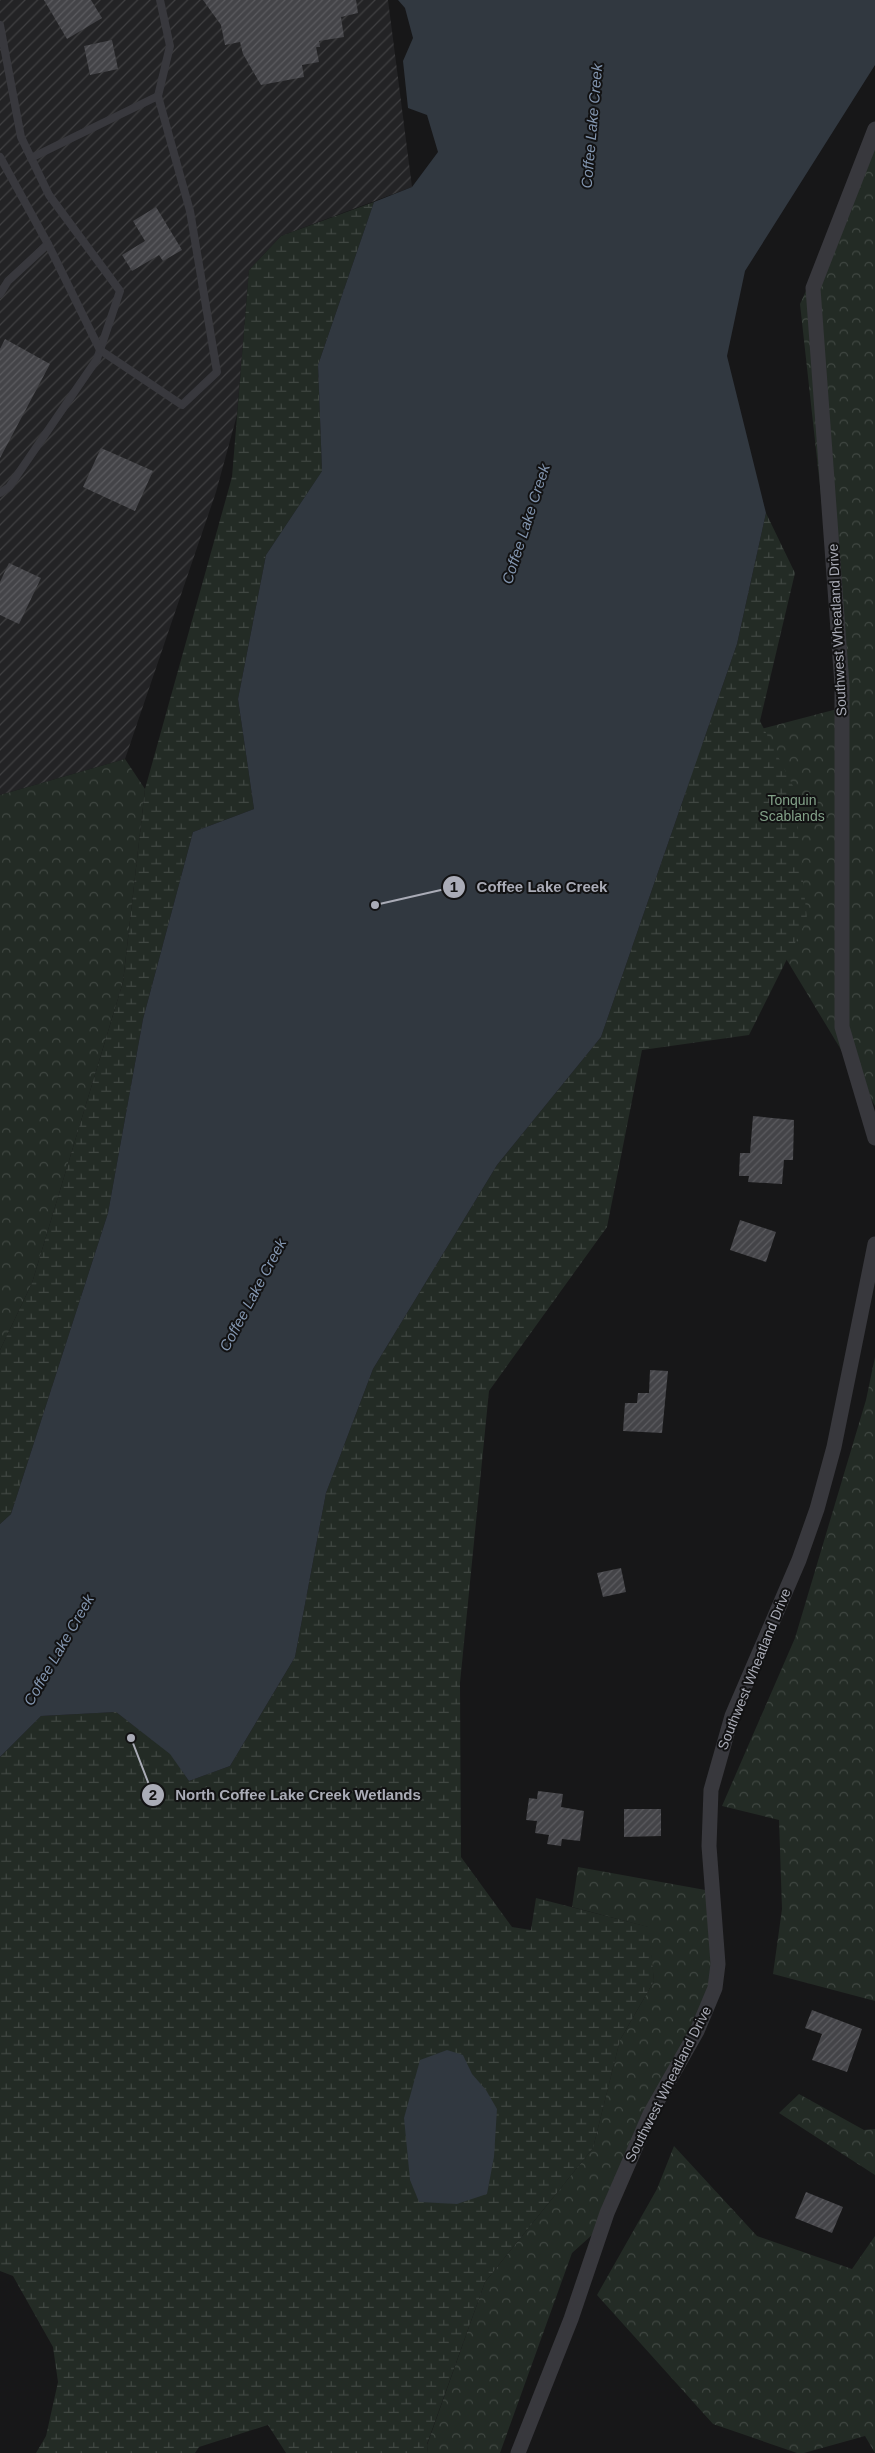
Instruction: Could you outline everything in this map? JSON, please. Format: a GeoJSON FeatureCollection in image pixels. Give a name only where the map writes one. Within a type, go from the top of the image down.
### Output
{"type":"FeatureCollection","features":[{"type":"Feature","properties":{"kind":"street","name":"Southwest Wheatland Drive"},"geometry":{"type":"LineString","coordinates":[[875,129],[814,288],[842,685],[842,1027],[875,1138]]}},
{"type":"Feature","properties":{"kind":"street","name":"Southwest Wheatland Drive"},"geometry":{"type":"LineString","coordinates":[[518,2453],[571,2320],[591,2254],[610,2205],[650,2114],[697,2031],[716,1988],[718,1964],[709,1846],[711,1790],[732,1716],[799,1560],[817,1509],[834,1447],[875,1244]]}},
{"type":"Feature","properties":{"kind":"lane"},"geometry":{"type":"LineString","coordinates":[[0,157],[48,244],[100,350],[182,406],[217,372],[190,211],[158,96],[170,46],[160,0]]}},
{"type":"Feature","properties":{"kind":"lane"},"geometry":{"type":"LineString","coordinates":[[0,25],[21,137],[49,195],[120,292],[97,359],[9,487],[0,493]]}},
{"type":"Feature","properties":{"kind":"lane"},"geometry":{"type":"LineString","coordinates":[[31,158],[158,96]]}},
{"type":"Feature","properties":{"kind":"lane"},"geometry":{"type":"LineString","coordinates":[[0,294],[8,281],[48,244]]}},
{"type":"Feature","properties":{"kind":"shaded area"},"geometry":{"type":"Polygon","coordinates":[[[0,0],[388,0],[412,187],[281,236],[249,270],[237,415],[216,492],[125,759],[0,795],[0,0]]]}},
{"type":"Feature","properties":{"kind":"green space","name":"Tonquin Scablands"},"geometry":{"type":"Polygon","coordinates":[[[875,139],[875,1106],[663,755],[841,708],[841,678],[800,304],[875,139]]]}},
{"type":"Feature","properties":{"kind":"green space"},"geometry":{"type":"Polygon","coordinates":[[[374,202],[318,365],[322,471],[266,555],[238,699],[254,809],[193,832],[143,1019],[108,1213],[11,1514],[0,1524],[0,1350],[32,1283],[123,982],[145,789],[232,477],[249,270],[281,236],[374,202]]]}},
{"type":"Feature","properties":{"kind":"green space"},"geometry":{"type":"Polygon","coordinates":[[[766,513],[795,573],[760,721],[793,786],[807,919],[749,1035],[642,1050],[607,1227],[489,1391],[460,1683],[461,1857],[512,1927],[531,1930],[536,1898],[649,1927],[654,1981],[620,2040],[593,2148],[485,2282],[427,2444],[428,2453],[286,2453],[268,2425],[199,2447],[195,2453],[36,2453],[46,2436],[58,2382],[53,2347],[13,2276],[0,2271],[0,1757],[41,1716],[116,1712],[171,1754],[189,1781],[230,1766],[295,1657],[326,1493],[373,1369],[497,1165],[601,1037],[737,644],[766,513]]]}},
{"type":"Feature","properties":{"kind":"green space"},"geometry":{"type":"Polygon","coordinates":[[[125,759],[145,789],[123,982],[32,1283],[0,1350],[0,795],[125,759]]]}},
{"type":"Feature","properties":{"kind":"green space"},"geometry":{"type":"Polygon","coordinates":[[[875,1357],[875,2001],[773,1974],[782,1909],[779,1820],[722,1806],[795,1638],[866,1400],[875,1357]]]}},
{"type":"Feature","properties":{"kind":"green space"},"geometry":{"type":"Polygon","coordinates":[[[578,1867],[711,1891],[718,1964],[697,2031],[601,2227],[572,2253],[500,2453],[428,2453],[427,2445],[485,2282],[593,2148],[620,2040],[654,1981],[648,1927],[572,1907],[578,1867]]]}},
{"type":"Feature","properties":{"kind":"green space"},"geometry":{"type":"Polygon","coordinates":[[[799,2094],[864,2130],[875,2129],[875,2175],[779,2113],[799,2094]]]}},
{"type":"Feature","properties":{"kind":"green space"},"geometry":{"type":"Polygon","coordinates":[[[674,2146],[757,2236],[852,2269],[875,2236],[875,2453],[865,2436],[804,2453],[797,2453],[713,2424],[597,2295],[657,2189],[674,2146]]]}},
{"type":"Feature","properties":{"kind":"water"},"geometry":{"type":"Polygon","coordinates":[[[398,0],[875,0],[875,65],[745,271],[727,356],[766,513],[737,644],[601,1037],[497,1165],[373,1369],[326,1493],[295,1657],[230,1766],[189,1781],[170,1754],[116,1712],[41,1716],[0,1757],[0,1524],[11,1514],[108,1213],[143,1019],[193,832],[254,809],[238,699],[266,555],[322,471],[318,365],[374,202],[412,187],[438,152],[427,115],[408,108],[403,61],[413,38],[405,8],[398,0]]]}},
{"type":"Feature","properties":{"kind":"water"},"geometry":{"type":"Polygon","coordinates":[[[447,2050],[463,2055],[472,2074],[486,2090],[497,2109],[494,2157],[487,2194],[457,2204],[419,2202],[410,2180],[404,2118],[420,2060],[447,2050]]]}},
{"type":"Feature","properties":{"kind":"building"},"geometry":{"type":"Polygon","coordinates":[[[44,0],[91,0],[102,18],[67,39],[44,0]]]}},
{"type":"Feature","properties":{"kind":"building"},"geometry":{"type":"Polygon","coordinates":[[[203,0],[356,0],[358,13],[341,17],[344,37],[319,41],[320,47],[316,47],[319,62],[302,65],[304,77],[261,85],[243,54],[240,42],[225,45],[221,25],[203,0]]]}},
{"type":"Feature","properties":{"kind":"building"},"geometry":{"type":"Polygon","coordinates":[[[112,40],[118,69],[90,75],[84,46],[112,40]]]}},
{"type":"Feature","properties":{"kind":"building"},"geometry":{"type":"Polygon","coordinates":[[[156,207],[182,250],[163,261],[159,255],[132,271],[122,255],[145,241],[133,221],[156,207]]]}},
{"type":"Feature","properties":{"kind":"building"},"geometry":{"type":"Polygon","coordinates":[[[5,339],[50,364],[0,458],[0,349],[5,339]]]}},
{"type":"Feature","properties":{"kind":"building"},"geometry":{"type":"Polygon","coordinates":[[[101,448],[153,471],[135,511],[83,487],[101,448]]]}},
{"type":"Feature","properties":{"kind":"building"},"geometry":{"type":"Polygon","coordinates":[[[9,563],[41,578],[19,624],[0,615],[0,582],[9,563]]]}},
{"type":"Feature","properties":{"kind":"building"},"geometry":{"type":"Polygon","coordinates":[[[753,1116],[794,1120],[793,1160],[784,1160],[782,1184],[748,1182],[749,1176],[739,1176],[740,1153],[750,1153],[753,1116]]]}},
{"type":"Feature","properties":{"kind":"building"},"geometry":{"type":"Polygon","coordinates":[[[740,1220],[776,1232],[766,1262],[730,1250],[740,1220]]]}},
{"type":"Feature","properties":{"kind":"building"},"geometry":{"type":"Polygon","coordinates":[[[650,1370],[668,1371],[662,1433],[623,1431],[625,1403],[637,1403],[638,1393],[649,1393],[650,1370]]]}},
{"type":"Feature","properties":{"kind":"building"},"geometry":{"type":"Polygon","coordinates":[[[621,1568],[626,1592],[603,1597],[597,1573],[621,1568]]]}},
{"type":"Feature","properties":{"kind":"building"},"geometry":{"type":"Polygon","coordinates":[[[538,1791],[563,1794],[561,1807],[584,1811],[580,1841],[562,1839],[561,1846],[547,1844],[549,1835],[535,1833],[537,1821],[526,1820],[529,1798],[537,1799],[538,1791]]]}},
{"type":"Feature","properties":{"kind":"building"},"geometry":{"type":"Polygon","coordinates":[[[624,1809],[661,1809],[661,1836],[624,1837],[624,1809]]]}},
{"type":"Feature","properties":{"kind":"building"},"geometry":{"type":"Polygon","coordinates":[[[812,2010],[862,2029],[847,2072],[812,2060],[822,2034],[805,2028],[812,2010]]]}},
{"type":"Feature","properties":{"kind":"building"},"geometry":{"type":"Polygon","coordinates":[[[806,2192],[843,2207],[832,2233],[795,2218],[806,2192]]]}},
{"type":"Feature","properties":{"kind":"place","name":"Coffee Lake Creek"},"geometry":{"type":"Point","coordinates":[375,905]}},
{"type":"Feature","properties":{"kind":"place","name":"North Coffee Lake Creek Wetlands"},"geometry":{"type":"Point","coordinates":[131,1738]}}]}
